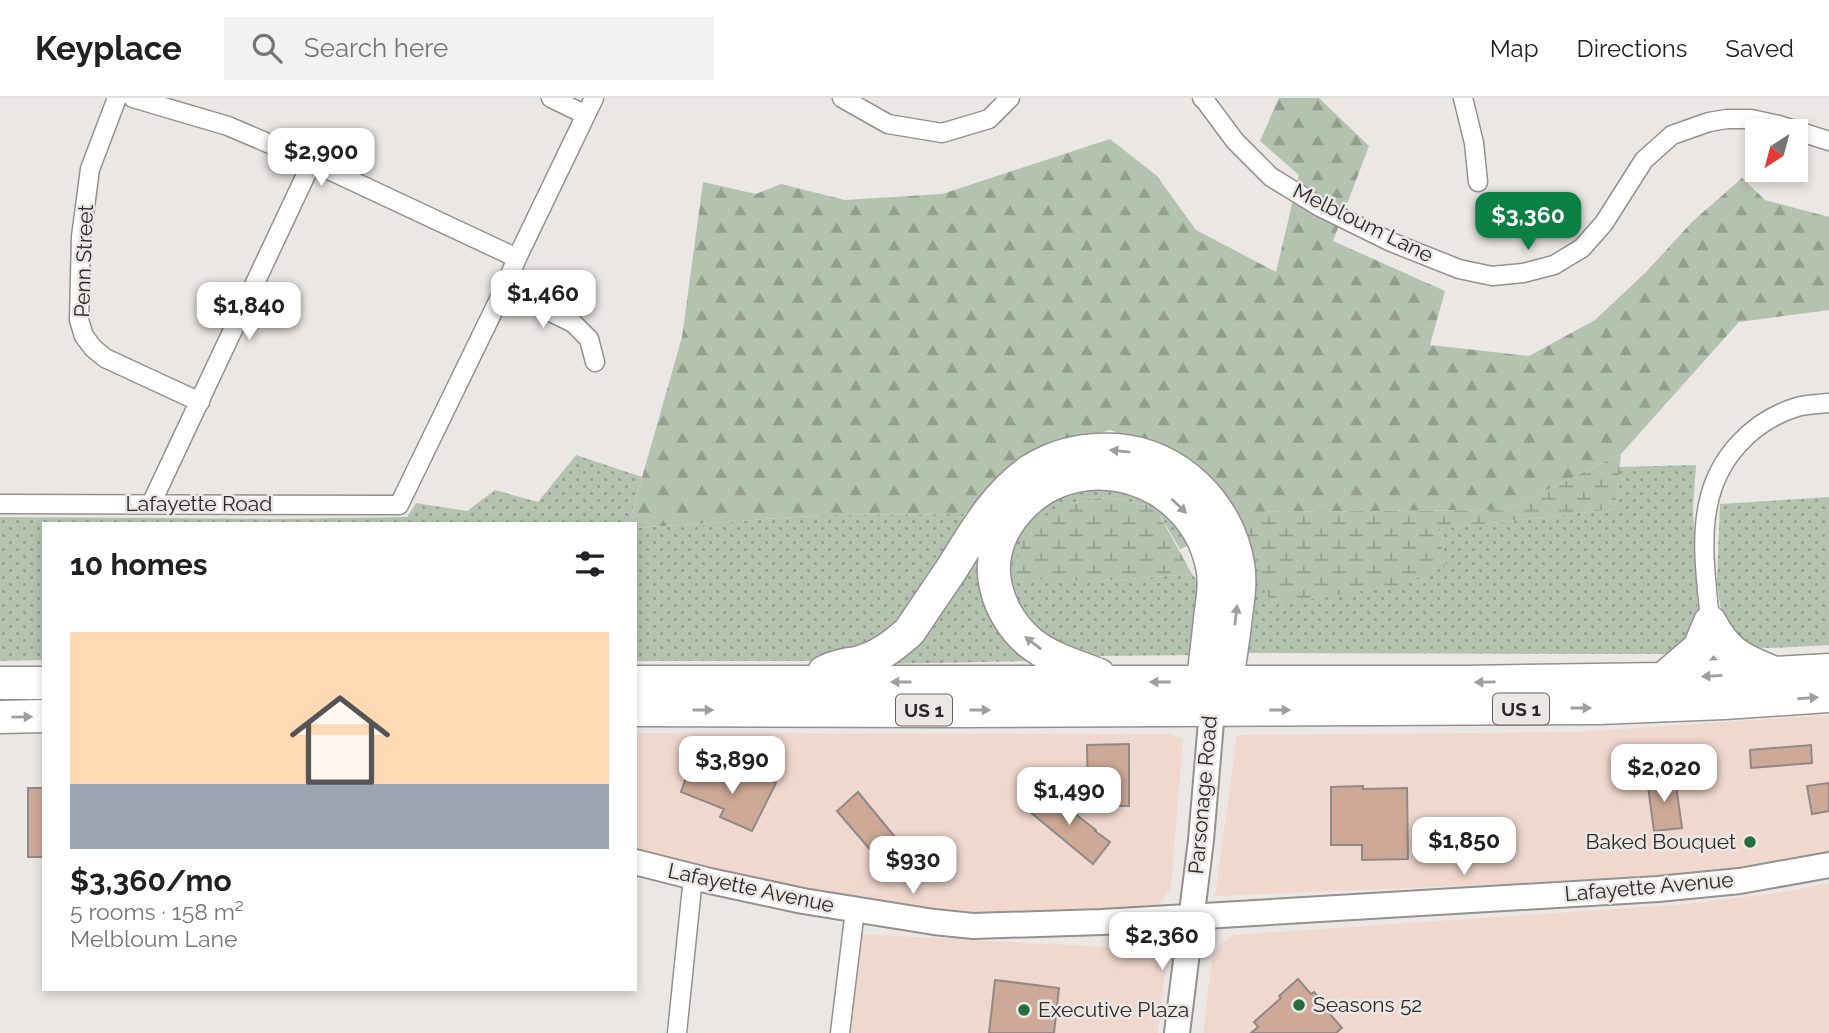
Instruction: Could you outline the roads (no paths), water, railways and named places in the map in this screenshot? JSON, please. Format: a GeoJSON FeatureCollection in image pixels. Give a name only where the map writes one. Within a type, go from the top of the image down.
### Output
{"type":"FeatureCollection","features":[{"type":"Feature","properties":{"kind":"highway"},"geometry":{"type":"LineString","coordinates":[[807,682],[834,666],[877,656],[909,632],[983,521],[1016,482],[1031,471],[1065,454],[1105,449],[1126,450],[1171,466],[1202,491],[1215,506],[1226,527],[1238,564],[1240,584],[1214,691]]}},
{"type":"Feature","properties":{"kind":"highway"},"geometry":{"type":"LineString","coordinates":[[1117,682],[1055,658],[1032,644],[1005,612],[994,579],[995,553],[1003,531],[1012,517],[1036,494],[1071,478],[1110,474],[1146,483],[1180,505],[1194,522],[1206,545],[1213,570],[1214,691]]}},
{"type":"Feature","properties":{"kind":"highway"},"geometry":{"type":"LineString","coordinates":[[1710,622],[1728,650],[1773,673]]}},
{"type":"Feature","properties":{"kind":"highway"},"geometry":{"type":"LineString","coordinates":[[1663,679],[1699,648],[1710,622]]}},
{"type":"Feature","properties":{"kind":"highway","name":"US 1"},"geometry":{"type":"LineString","coordinates":[[637,710],[1465,682],[1663,679],[1829,670]]}},
{"type":"Feature","properties":{"kind":"highway","name":"US 1"},"geometry":{"type":"LineString","coordinates":[[637,682],[1117,682],[1214,691],[1598,708],[1829,696]]}},
{"type":"Feature","properties":{"kind":"highway"},"geometry":{"type":"LineString","coordinates":[[0,683],[42,683]]}},
{"type":"Feature","properties":{"kind":"highway"},"geometry":{"type":"LineString","coordinates":[[0,717],[42,716]]}},
{"type":"Feature","properties":{"kind":"street","name":"Penn Street"},"geometry":{"type":"LineString","coordinates":[[117,98],[90,169],[81,237],[79,320],[84,336],[105,358],[200,402]]}},
{"type":"Feature","properties":{"kind":"street"},"geometry":{"type":"LineString","coordinates":[[133,98],[228,126],[312,162],[517,258]]}},
{"type":"Feature","properties":{"kind":"street"},"geometry":{"type":"LineString","coordinates":[[551,98],[586,115]]}},
{"type":"Feature","properties":{"kind":"street"},"geometry":{"type":"LineString","coordinates":[[594,98],[504,289],[573,323],[589,339],[594,362]]}},
{"type":"Feature","properties":{"kind":"street"},"geometry":{"type":"LineString","coordinates":[[842,98],[888,124],[942,133],[989,119],[1010,98]]}},
{"type":"Feature","properties":{"kind":"street","name":"Melbloum Lane"},"geometry":{"type":"LineString","coordinates":[[1202,98],[1235,141],[1271,177],[1320,207],[1391,242],[1459,269],[1492,276],[1523,273],[1554,265],[1582,248],[1604,223],[1644,160],[1672,135],[1727,118],[1751,119],[1779,125],[1829,141]]}},
{"type":"Feature","properties":{"kind":"street"},"geometry":{"type":"LineString","coordinates":[[1463,98],[1474,143],[1478,183]]}},
{"type":"Feature","properties":{"kind":"street"},"geometry":{"type":"LineString","coordinates":[[151,505],[312,162]]}},
{"type":"Feature","properties":{"kind":"street","name":"Lafayette Road"},"geometry":{"type":"LineString","coordinates":[[0,504],[399,505],[504,289]]}},
{"type":"Feature","properties":{"kind":"street"},"geometry":{"type":"LineString","coordinates":[[1710,622],[1705,524],[1708,504],[1718,474],[1740,442],[1767,420],[1800,406],[1829,403]]}},
{"type":"Feature","properties":{"kind":"street","name":"Parsonage Road"},"geometry":{"type":"LineString","coordinates":[[1177,1033],[1201,840],[1214,691]]}},
{"type":"Feature","properties":{"kind":"street","name":"Lafayette Avenue"},"geometry":{"type":"LineString","coordinates":[[637,863],[803,901],[973,926],[1091,923],[1658,889],[1740,881],[1829,865]]}},
{"type":"Feature","properties":{"kind":"street"},"geometry":{"type":"LineString","coordinates":[[677,1033],[693,877]]}},
{"type":"Feature","properties":{"kind":"street"},"geometry":{"type":"LineString","coordinates":[[840,1033],[855,910]]}},
{"type":"Feature","properties":{"kind":"place","name":"Baked Bouquet"},"geometry":{"type":"Point","coordinates":[1750,842]}},
{"type":"Feature","properties":{"kind":"place","name":"Seasons 52"},"geometry":{"type":"Point","coordinates":[1299,1005]}},
{"type":"Feature","properties":{"kind":"place","name":"Executive Plaza"},"geometry":{"type":"Point","coordinates":[1024,1010]}}]}
